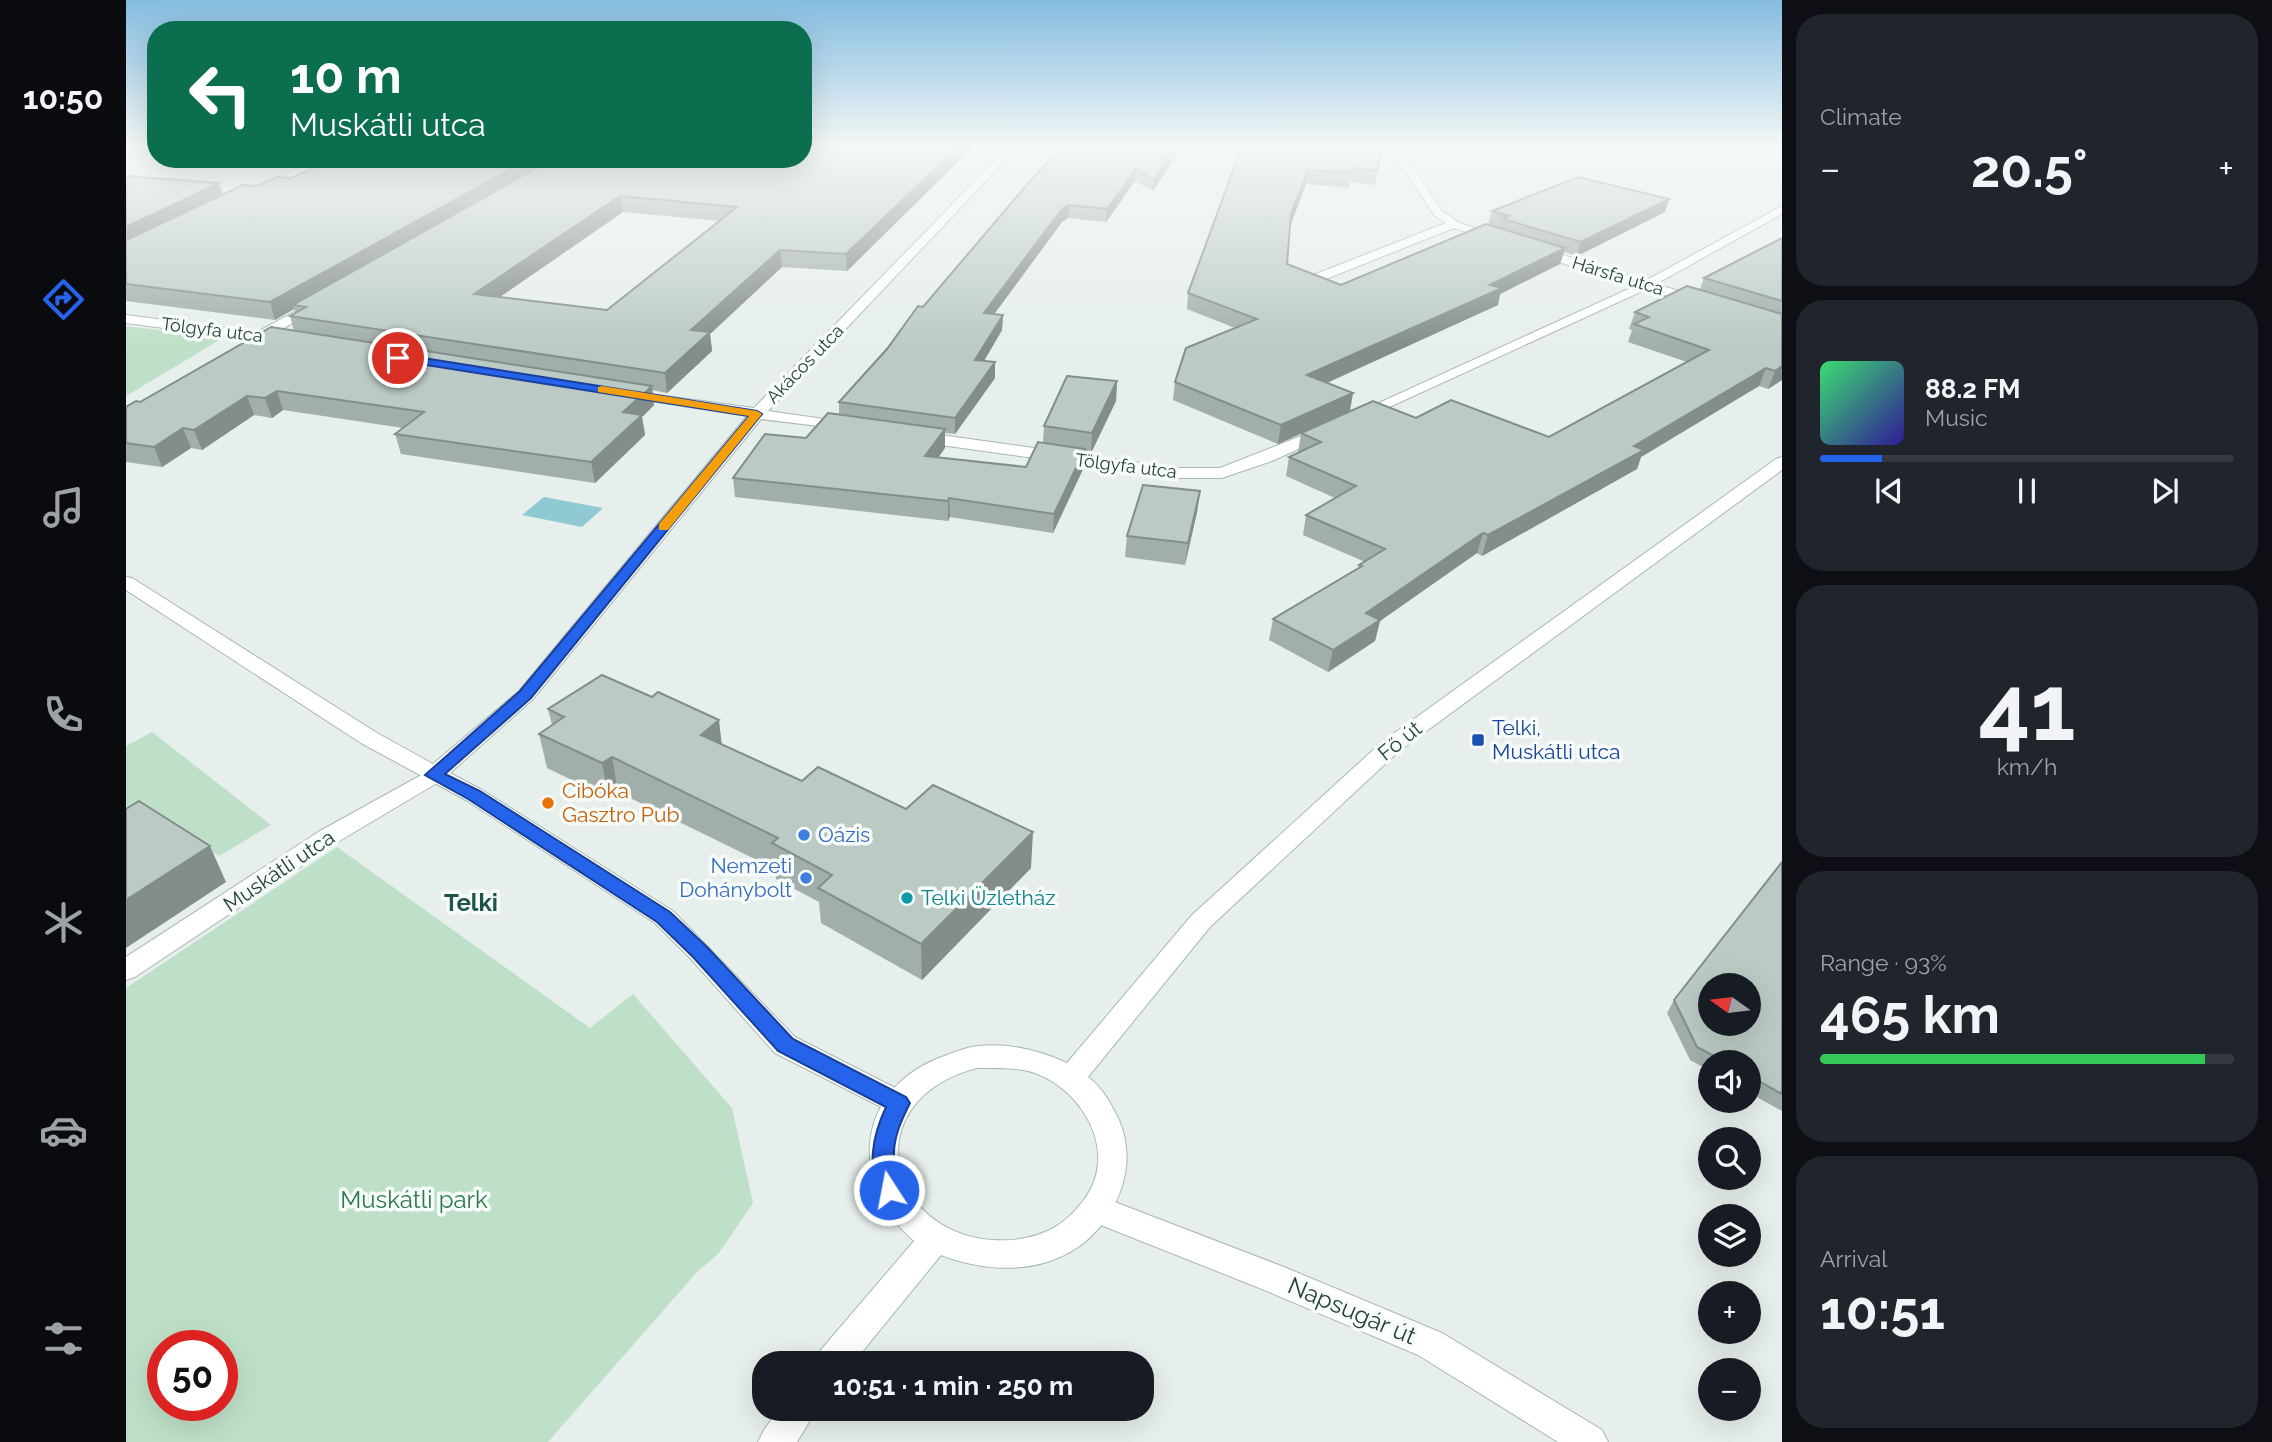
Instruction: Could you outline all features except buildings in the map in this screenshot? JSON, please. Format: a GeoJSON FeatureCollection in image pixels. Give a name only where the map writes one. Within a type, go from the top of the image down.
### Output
{"type":"FeatureCollection","features":[{"type":"Feature","properties":{"kind":"street","name":"Akácos utca"},"geometry":{"type":"LineString","coordinates":[[434,775],[526,695],[757,414],[949,213]]}},
{"type":"Feature","properties":{"kind":"street"},"geometry":{"type":"LineString","coordinates":[[1440,213],[1454,224],[1504,241]]}},
{"type":"Feature","properties":{"kind":"street","name":"Tölgyfa utca"},"geometry":{"type":"LineString","coordinates":[[906,435],[1177,473],[1222,473],[1266,458],[1646,285],[1774,213]]}},
{"type":"Feature","properties":{"kind":"street"},"geometry":{"type":"LineString","coordinates":[[1312,280],[1454,224]]}},
{"type":"Feature","properties":{"kind":"street","name":"Hársfa utca"},"geometry":{"type":"LineString","coordinates":[[1530,249],[1708,304]]}},
{"type":"Feature","properties":{"kind":"street"},"geometry":{"type":"LineString","coordinates":[[238,349],[329,297]]}},
{"type":"Feature","properties":{"kind":"street","name":"Tölgyfa utca"},"geometry":{"type":"LineString","coordinates":[[126,319],[302,342]]}},
{"type":"Feature","properties":{"kind":"street"},"geometry":{"type":"LineString","coordinates":[[605,390],[865,429]]}},
{"type":"Feature","properties":{"kind":"street","name":"Fő út"},"geometry":{"type":"LineString","coordinates":[[1070,1079],[1200,921],[1390,747],[1782,462]]}},
{"type":"Feature","properties":{"kind":"street"},"geometry":{"type":"LineString","coordinates":[[126,582],[346,723],[496,809],[664,917],[700,952],[785,1045],[899,1103]]}},
{"type":"Feature","properties":{"kind":"street","name":"Muskátli utca"},"geometry":{"type":"LineString","coordinates":[[126,970],[327,837],[434,775]]}},
{"type":"Feature","properties":{"kind":"street"},"geometry":{"type":"LineString","coordinates":[[977,1057],[1010,1057],[1042,1064],[1070,1079],[1092,1099],[1107,1124],[1115,1152],[1112,1181],[1099,1210],[1075,1234],[1043,1250],[1006,1257],[970,1253],[935,1239],[908,1217],[889,1190],[882,1159],[886,1130],[899,1103],[920,1081],[947,1065],[977,1057]]}},
{"type":"Feature","properties":{"kind":"street","name":"Napsugár út"},"geometry":{"type":"LineString","coordinates":[[1099,1210],[1273,1278],[1430,1344],[1590,1442]]}},
{"type":"Feature","properties":{"kind":"street"},"geometry":{"type":"LineString","coordinates":[[842,1351],[935,1239]]}},
{"type":"Feature","properties":{"kind":"street"},"geometry":{"type":"LineString","coordinates":[[776,1442],[791,1421]]}},
{"type":"Feature","properties":{"kind":"green space"},"geometry":{"type":"Polygon","coordinates":[[[126,326],[223,338],[126,396],[126,326]]]}},
{"type":"Feature","properties":{"kind":"green space"},"geometry":{"type":"Polygon","coordinates":[[[152,732],[271,825],[219,856],[166,821],[126,844],[126,746],[152,732]]]}},
{"type":"Feature","properties":{"kind":"green space","name":"Muskátli park"},"geometry":{"type":"Polygon","coordinates":[[[337,847],[590,1028],[633,994],[732,1108],[753,1203],[719,1253],[697,1272],[548,1442],[126,1442],[126,988],[337,847]]]}},
{"type":"Feature","properties":{"kind":"water"},"geometry":{"type":"Polygon","coordinates":[[[544,497],[603,508],[582,527],[522,515],[544,497]]]}},
{"type":"Feature","properties":{"kind":"slow traffic"},"geometry":{"type":"LineString","coordinates":[[602,390],[757,414],[664,527]]}},
{"type":"Feature","properties":{"kind":"place","name":"Telki, Muskátli utca"},"geometry":{"type":"Point","coordinates":[1478,740]}},
{"type":"Feature","properties":{"kind":"place","name":"Cibóka Gasztro Pub"},"geometry":{"type":"Point","coordinates":[548,803]}},
{"type":"Feature","properties":{"kind":"place","name":"Oázis"},"geometry":{"type":"Point","coordinates":[804,835]}},
{"type":"Feature","properties":{"kind":"place","name":"Nemzeti Dohánybolt"},"geometry":{"type":"Point","coordinates":[806,878]}},
{"type":"Feature","properties":{"kind":"place","name":"Telki Üzletház"},"geometry":{"type":"Point","coordinates":[907,898]}},
{"type":"Feature","properties":{"kind":"district","name":"Telki"},"geometry":{"type":"Point","coordinates":[471,903]}},
{"type":"Feature","properties":{"kind":"route"},"geometry":{"type":"LineString","coordinates":[[398,358],[757,414],[526,695],[434,775],[474,795],[664,917],[700,952],[785,1045],[899,1103],[886,1130],[882,1159],[889,1190]]}}]}
